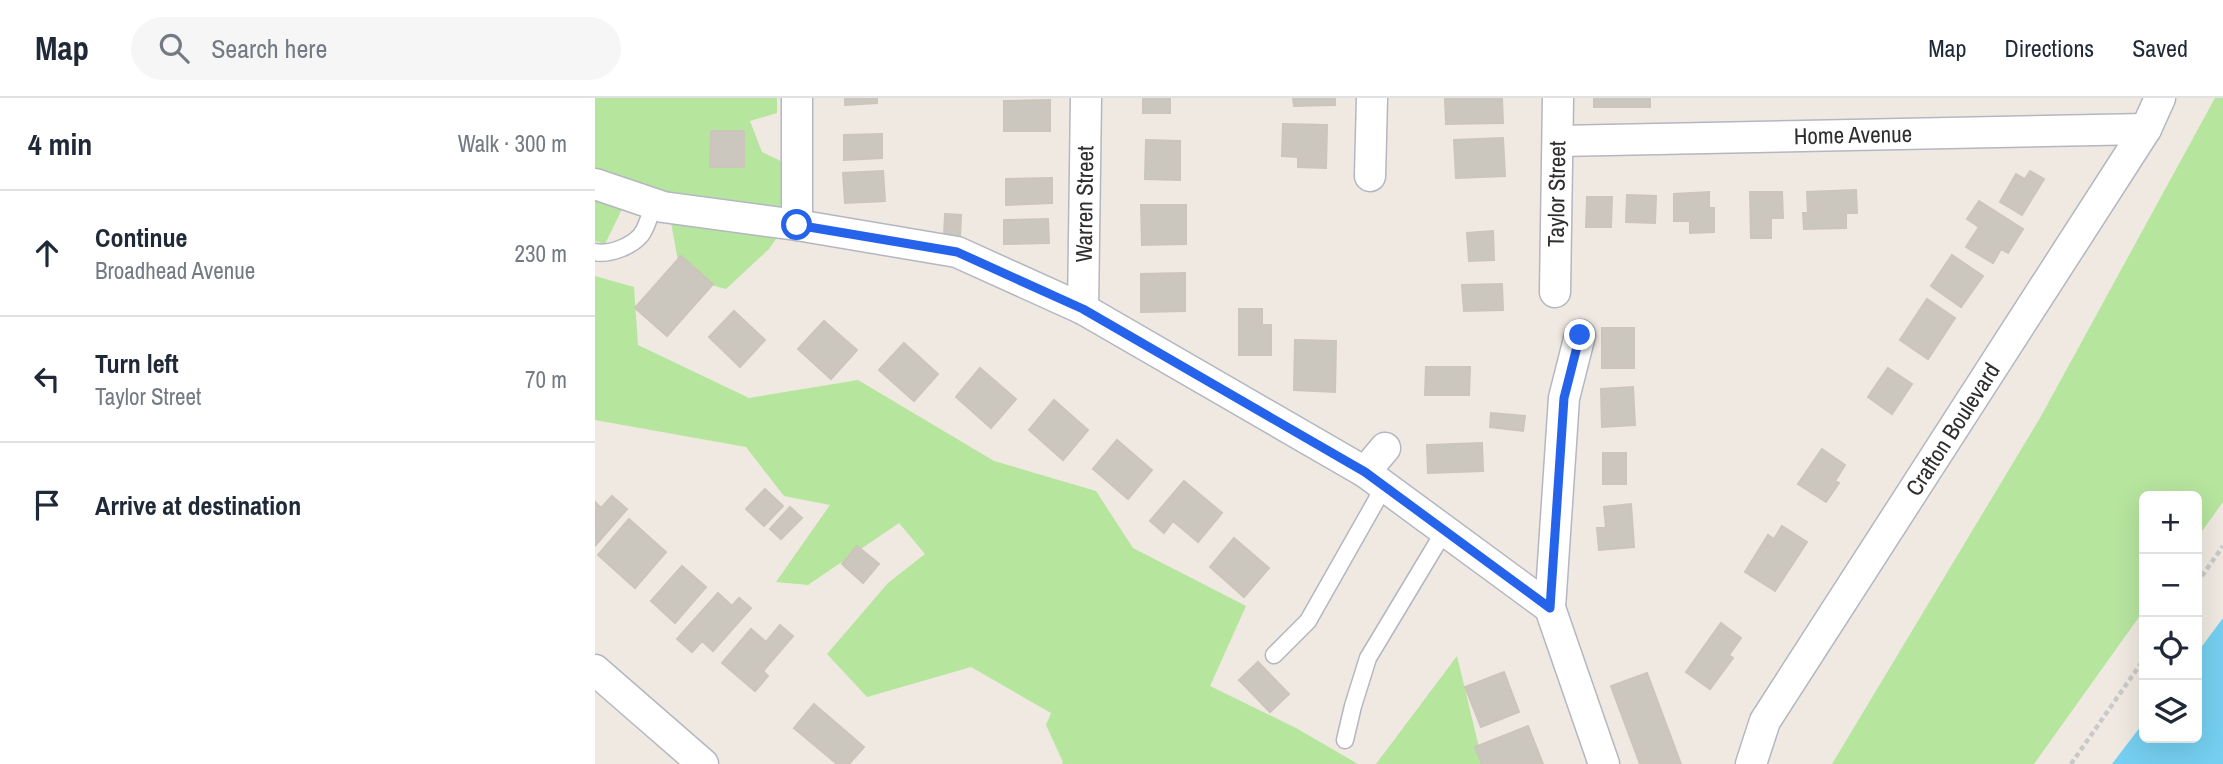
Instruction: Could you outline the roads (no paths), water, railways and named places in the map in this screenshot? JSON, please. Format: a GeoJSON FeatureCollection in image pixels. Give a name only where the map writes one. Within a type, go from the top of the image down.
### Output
{"type":"FeatureCollection","features":[{"type":"Feature","properties":{"kind":"street"},"geometry":{"type":"LineString","coordinates":[[797,98],[797,225]]}},
{"type":"Feature","properties":{"kind":"street","name":"Warren Street"},"geometry":{"type":"LineString","coordinates":[[1083,309],[1086,98]]}},
{"type":"Feature","properties":{"kind":"street"},"geometry":{"type":"LineString","coordinates":[[1370,176],[1372,98]]}},
{"type":"Feature","properties":{"kind":"street","name":"Taylor Street"},"geometry":{"type":"LineString","coordinates":[[1555,292],[1558,98]]}},
{"type":"Feature","properties":{"kind":"street","name":"Crafton Boulevard"},"geometry":{"type":"LineString","coordinates":[[1751,764],[1765,721],[2146,129],[2160,98]]}},
{"type":"Feature","properties":{"kind":"street","name":"Home Avenue"},"geometry":{"type":"LineString","coordinates":[[1559,142],[2146,129]]}},
{"type":"Feature","properties":{"kind":"street"},"geometry":{"type":"LineString","coordinates":[[595,184],[663,207],[797,225],[957,252],[1083,309],[1374,478],[1550,608]]}},
{"type":"Feature","properties":{"kind":"street"},"geometry":{"type":"LineString","coordinates":[[1580,335],[1564,398],[1550,608],[1604,764]]}},
{"type":"Feature","properties":{"kind":"street"},"geometry":{"type":"LineString","coordinates":[[1374,478],[1385,448]]}},
{"type":"Feature","properties":{"kind":"street"},"geometry":{"type":"LineString","coordinates":[[595,670],[703,764]]}},
{"type":"Feature","properties":{"kind":"lane"},"geometry":{"type":"LineString","coordinates":[[595,252],[611,251],[640,236],[654,203]]}},
{"type":"Feature","properties":{"kind":"lane"},"geometry":{"type":"LineString","coordinates":[[1274,655],[1308,621],[1376,501],[1374,478]]}},
{"type":"Feature","properties":{"kind":"lane"},"geometry":{"type":"LineString","coordinates":[[1345,740],[1368,658],[1445,530]]}},
{"type":"Feature","properties":{"kind":"water"},"geometry":{"type":"Polygon","coordinates":[[[2223,618],[2223,764],[2112,764],[2139,729],[2139,743],[2202,743],[2202,646],[2223,618]]]}}]}
